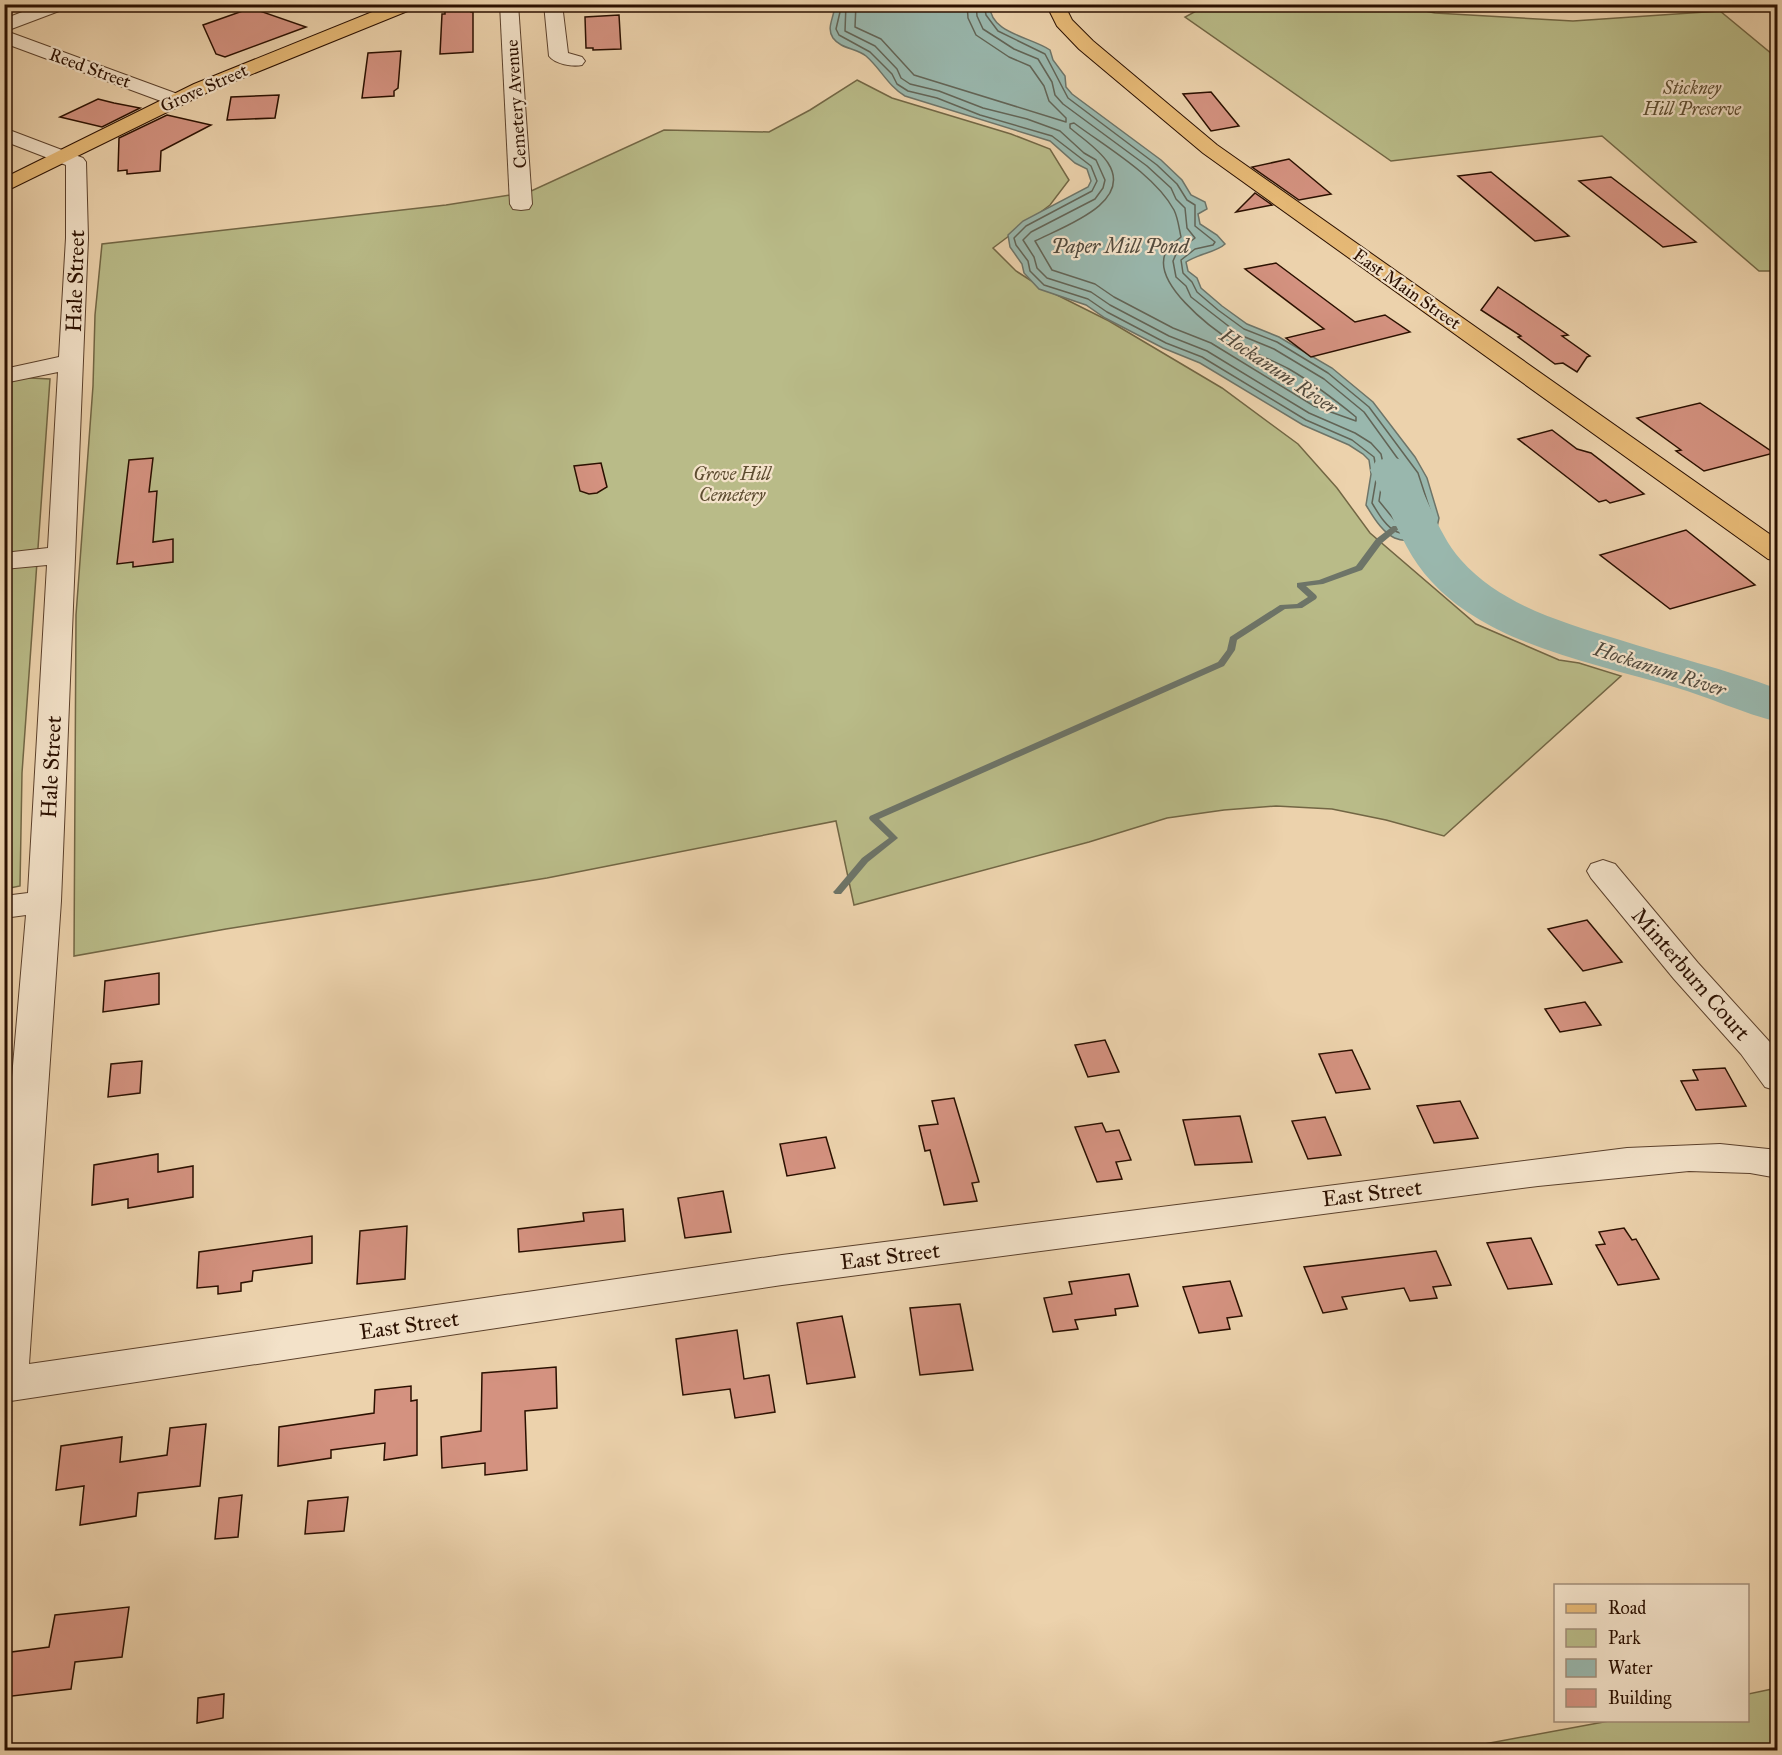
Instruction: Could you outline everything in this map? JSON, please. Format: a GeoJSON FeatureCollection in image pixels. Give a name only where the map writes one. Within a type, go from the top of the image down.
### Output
{"type":"FeatureCollection","features":[{"type":"Feature","properties":{"kind":"main road","name":"Grove Street"},"geometry":{"type":"LineString","coordinates":[[4,186],[176,100],[247,68],[409,4]]}},
{"type":"Feature","properties":{"kind":"main road","name":"East Main Street"},"geometry":{"type":"LineString","coordinates":[[1055,4],[1064,22],[1086,45],[1210,149],[1778,553]]}},
{"type":"Feature","properties":{"kind":"street"},"geometry":{"type":"LineString","coordinates":[[4,26],[62,4]]}},
{"type":"Feature","properties":{"kind":"street","name":"Cemetery Avenue"},"geometry":{"type":"LineString","coordinates":[[509,4],[521,204]]}},
{"type":"Feature","properties":{"kind":"street"},"geometry":{"type":"LineString","coordinates":[[553,4],[559,56],[575,61]]}},
{"type":"Feature","properties":{"kind":"street","name":"Reed Street"},"geometry":{"type":"LineString","coordinates":[[4,36],[176,100]]}},
{"type":"Feature","properties":{"kind":"street"},"geometry":{"type":"LineString","coordinates":[[4,134],[63,157]]}},
{"type":"Feature","properties":{"kind":"street","name":"Hale Street"},"geometry":{"type":"LineString","coordinates":[[6,1385],[44,901],[72,362],[77,238],[76,162],[63,157]]}},
{"type":"Feature","properties":{"kind":"street"},"geometry":{"type":"LineString","coordinates":[[4,376],[72,362]]}},
{"type":"Feature","properties":{"kind":"street"},"geometry":{"type":"LineString","coordinates":[[4,561],[61,555]]}},
{"type":"Feature","properties":{"kind":"street","name":"Minterburn Court"},"geometry":{"type":"LineString","coordinates":[[1603,870],[1686,971],[1754,1045],[1778,1078]]}},
{"type":"Feature","properties":{"kind":"street"},"geometry":{"type":"LineString","coordinates":[[4,907],[44,901]]}},
{"type":"Feature","properties":{"kind":"street","name":"East Street"},"geometry":{"type":"LineString","coordinates":[[6,1385],[782,1270],[1538,1172],[1615,1164],[1726,1157],[1778,1164]]}},
{"type":"Feature","properties":{"kind":"green space","name":"Stickney Hill Preserve"},"geometry":{"type":"Polygon","coordinates":[[[1209,4],[1390,4],[1435,13],[1573,21],[1720,11],[1772,54],[1777,54],[1777,271],[1759,271],[1602,136],[1391,161],[1185,17],[1209,4]]]}},
{"type":"Feature","properties":{"kind":"green space","name":"Grove Hill Cemetery"},"geometry":{"type":"Polygon","coordinates":[[[857,80],[892,98],[1011,134],[1050,149],[1069,180],[1050,205],[993,248],[1016,271],[1041,287],[1109,321],[1222,388],[1298,444],[1337,488],[1370,533],[1476,624],[1559,660],[1579,663],[1621,676],[1444,836],[1386,820],[1332,809],[1276,806],[1224,810],[1167,818],[1089,842],[854,905],[836,821],[547,878],[226,929],[74,956],[76,615],[93,386],[95,315],[102,244],[446,205],[529,192],[664,130],[769,132],[810,110],[857,80]]]}},
{"type":"Feature","properties":{"kind":"green space"},"geometry":{"type":"Polygon","coordinates":[[[4,378],[50,379],[22,773],[20,886],[5,889],[4,378]]]}},
{"type":"Feature","properties":{"kind":"green space"},"geometry":{"type":"Polygon","coordinates":[[[1777,1688],[1777,1750],[1452,1750],[1604,1722],[1749,1722],[1749,1694],[1777,1688]]]}},
{"type":"Feature","properties":{"kind":"water","name":"Paper Mill Pond"},"geometry":{"type":"Polygon","coordinates":[[[830,5],[990,5],[996,22],[1004,28],[1050,50],[1053,60],[1065,76],[1066,87],[1072,94],[1161,160],[1182,180],[1191,195],[1205,202],[1207,209],[1198,214],[1200,224],[1217,235],[1225,244],[1186,262],[1188,271],[1197,278],[1201,288],[1247,324],[1279,337],[1332,368],[1373,402],[1415,457],[1427,478],[1439,518],[1436,532],[1412,540],[1403,540],[1395,538],[1380,526],[1366,505],[1371,474],[1369,460],[1349,445],[1303,425],[1200,363],[1163,348],[1105,318],[1086,305],[1039,289],[1024,273],[1022,264],[1010,247],[1008,235],[1023,221],[1088,187],[1091,181],[1087,169],[1075,163],[1050,141],[905,96],[866,56],[836,42],[831,35],[830,28],[834,11],[830,5]]]}},
{"type":"Feature","properties":{"kind":"building"},"geometry":{"type":"Polygon","coordinates":[[[471,7],[473,52],[440,54],[442,14],[445,14],[445,8],[471,7]]]}},
{"type":"Feature","properties":{"kind":"building"},"geometry":{"type":"Polygon","coordinates":[[[251,8],[306,27],[225,57],[216,54],[203,25],[251,8]]]}},
{"type":"Feature","properties":{"kind":"building"},"geometry":{"type":"Polygon","coordinates":[[[619,15],[621,49],[586,48],[585,17],[619,15]]]}},
{"type":"Feature","properties":{"kind":"building"},"geometry":{"type":"Polygon","coordinates":[[[401,51],[398,88],[394,91],[394,96],[362,98],[368,53],[401,51]]]}},
{"type":"Feature","properties":{"kind":"building"},"geometry":{"type":"Polygon","coordinates":[[[1211,92],[1239,126],[1211,131],[1183,94],[1211,92]]]}},
{"type":"Feature","properties":{"kind":"building"},"geometry":{"type":"Polygon","coordinates":[[[279,95],[275,118],[227,120],[231,97],[279,95]]]}},
{"type":"Feature","properties":{"kind":"building"},"geometry":{"type":"Polygon","coordinates":[[[98,99],[140,108],[102,127],[60,117],[98,99]]]}},
{"type":"Feature","properties":{"kind":"building"},"geometry":{"type":"Polygon","coordinates":[[[167,115],[211,125],[161,151],[160,171],[127,174],[127,170],[118,171],[119,138],[167,115]]]}},
{"type":"Feature","properties":{"kind":"building"},"geometry":{"type":"Polygon","coordinates":[[[1289,159],[1331,194],[1299,200],[1252,167],[1289,159]]]}},
{"type":"Feature","properties":{"kind":"building"},"geometry":{"type":"Polygon","coordinates":[[[1491,172],[1569,236],[1535,241],[1458,176],[1491,172]]]}},
{"type":"Feature","properties":{"kind":"building"},"geometry":{"type":"Polygon","coordinates":[[[1611,177],[1696,242],[1663,247],[1579,181],[1611,177]]]}},
{"type":"Feature","properties":{"kind":"building"},"geometry":{"type":"Polygon","coordinates":[[[1255,193],[1272,205],[1236,212],[1255,193]]]}},
{"type":"Feature","properties":{"kind":"building"},"geometry":{"type":"Polygon","coordinates":[[[1276,263],[1355,322],[1385,315],[1410,332],[1311,357],[1286,338],[1324,329],[1245,269],[1276,263]]]}},
{"type":"Feature","properties":{"kind":"building"},"geometry":{"type":"Polygon","coordinates":[[[1498,287],[1568,335],[1562,336],[1590,356],[1577,372],[1563,363],[1555,364],[1518,337],[1521,336],[1481,310],[1498,287]]]}},
{"type":"Feature","properties":{"kind":"building"},"geometry":{"type":"Polygon","coordinates":[[[1700,403],[1774,453],[1704,471],[1676,451],[1681,450],[1637,418],[1700,403]]]}},
{"type":"Feature","properties":{"kind":"building"},"geometry":{"type":"Polygon","coordinates":[[[1552,430],[1577,449],[1591,453],[1644,494],[1610,503],[1606,500],[1599,502],[1518,439],[1552,430]]]}},
{"type":"Feature","properties":{"kind":"building"},"geometry":{"type":"Polygon","coordinates":[[[153,458],[149,492],[157,491],[153,542],[173,539],[173,562],[133,567],[133,562],[117,564],[129,460],[153,458]]]}},
{"type":"Feature","properties":{"kind":"building"},"geometry":{"type":"Polygon","coordinates":[[[601,463],[607,487],[597,493],[589,494],[580,491],[574,466],[601,463]]]}},
{"type":"Feature","properties":{"kind":"building"},"geometry":{"type":"Polygon","coordinates":[[[1686,530],[1755,585],[1670,609],[1600,555],[1686,530]]]}},
{"type":"Feature","properties":{"kind":"building"},"geometry":{"type":"Polygon","coordinates":[[[1587,920],[1622,962],[1583,971],[1548,929],[1587,920]]]}},
{"type":"Feature","properties":{"kind":"building"},"geometry":{"type":"Polygon","coordinates":[[[159,973],[159,1004],[103,1012],[105,981],[159,973]]]}},
{"type":"Feature","properties":{"kind":"building"},"geometry":{"type":"Polygon","coordinates":[[[1585,1002],[1601,1025],[1560,1032],[1545,1009],[1585,1002]]]}},
{"type":"Feature","properties":{"kind":"building"},"geometry":{"type":"Polygon","coordinates":[[[1105,1040],[1119,1072],[1088,1077],[1075,1045],[1105,1040]]]}},
{"type":"Feature","properties":{"kind":"building"},"geometry":{"type":"Polygon","coordinates":[[[1352,1050],[1370,1089],[1336,1093],[1319,1054],[1352,1050]]]}},
{"type":"Feature","properties":{"kind":"building"},"geometry":{"type":"Polygon","coordinates":[[[142,1061],[140,1093],[108,1097],[111,1064],[142,1061]]]}},
{"type":"Feature","properties":{"kind":"building"},"geometry":{"type":"Polygon","coordinates":[[[1725,1068],[1746,1106],[1696,1110],[1681,1081],[1698,1080],[1693,1070],[1725,1068]]]}},
{"type":"Feature","properties":{"kind":"building"},"geometry":{"type":"Polygon","coordinates":[[[954,1098],[979,1182],[972,1183],[977,1201],[944,1205],[930,1150],[925,1151],[919,1126],[938,1124],[932,1101],[954,1098]]]}},
{"type":"Feature","properties":{"kind":"building"},"geometry":{"type":"Polygon","coordinates":[[[1460,1101],[1478,1138],[1434,1143],[1417,1106],[1460,1101]]]}},
{"type":"Feature","properties":{"kind":"building"},"geometry":{"type":"Polygon","coordinates":[[[1240,1116],[1252,1162],[1195,1165],[1183,1120],[1240,1116]]]}},
{"type":"Feature","properties":{"kind":"building"},"geometry":{"type":"Polygon","coordinates":[[[1325,1117],[1341,1155],[1308,1159],[1292,1121],[1325,1117]]]}},
{"type":"Feature","properties":{"kind":"building"},"geometry":{"type":"Polygon","coordinates":[[[1102,1123],[1106,1132],[1119,1130],[1131,1160],[1116,1162],[1122,1179],[1097,1182],[1075,1127],[1102,1123]]]}},
{"type":"Feature","properties":{"kind":"building"},"geometry":{"type":"Polygon","coordinates":[[[826,1137],[835,1168],[787,1176],[780,1144],[826,1137]]]}},
{"type":"Feature","properties":{"kind":"building"},"geometry":{"type":"Polygon","coordinates":[[[158,1154],[158,1172],[193,1166],[193,1197],[128,1208],[128,1199],[92,1205],[94,1165],[158,1154]]]}},
{"type":"Feature","properties":{"kind":"building"},"geometry":{"type":"Polygon","coordinates":[[[723,1191],[731,1232],[685,1238],[678,1198],[723,1191]]]}},
{"type":"Feature","properties":{"kind":"building"},"geometry":{"type":"Polygon","coordinates":[[[623,1209],[625,1241],[519,1252],[518,1229],[584,1221],[583,1213],[623,1209]]]}},
{"type":"Feature","properties":{"kind":"building"},"geometry":{"type":"Polygon","coordinates":[[[407,1226],[405,1279],[357,1284],[360,1231],[407,1226]]]}},
{"type":"Feature","properties":{"kind":"building"},"geometry":{"type":"Polygon","coordinates":[[[1624,1228],[1632,1240],[1636,1239],[1659,1279],[1618,1285],[1596,1245],[1605,1244],[1599,1232],[1624,1228]]]}},
{"type":"Feature","properties":{"kind":"building"},"geometry":{"type":"Polygon","coordinates":[[[312,1236],[312,1263],[253,1271],[252,1281],[241,1283],[241,1291],[218,1294],[218,1286],[197,1288],[199,1252],[312,1236]]]}},
{"type":"Feature","properties":{"kind":"building"},"geometry":{"type":"Polygon","coordinates":[[[1531,1238],[1552,1284],[1508,1289],[1487,1243],[1531,1238]]]}},
{"type":"Feature","properties":{"kind":"building"},"geometry":{"type":"Polygon","coordinates":[[[1436,1251],[1451,1285],[1433,1287],[1437,1298],[1410,1301],[1404,1288],[1342,1297],[1347,1309],[1323,1313],[1304,1267],[1436,1251]]]}},
{"type":"Feature","properties":{"kind":"building"},"geometry":{"type":"Polygon","coordinates":[[[1129,1274],[1138,1306],[1115,1309],[1116,1315],[1075,1320],[1078,1329],[1053,1332],[1044,1298],[1072,1294],[1069,1282],[1129,1274]]]}},
{"type":"Feature","properties":{"kind":"building"},"geometry":{"type":"Polygon","coordinates":[[[1230,1281],[1242,1316],[1227,1318],[1230,1329],[1199,1333],[1183,1287],[1230,1281]]]}},
{"type":"Feature","properties":{"kind":"building"},"geometry":{"type":"Polygon","coordinates":[[[960,1304],[973,1370],[920,1375],[910,1308],[960,1304]]]}},
{"type":"Feature","properties":{"kind":"building"},"geometry":{"type":"Polygon","coordinates":[[[842,1316],[855,1377],[807,1384],[797,1323],[842,1316]]]}},
{"type":"Feature","properties":{"kind":"building"},"geometry":{"type":"Polygon","coordinates":[[[737,1330],[744,1379],[769,1375],[775,1412],[735,1418],[730,1389],[683,1395],[676,1339],[737,1330]]]}},
{"type":"Feature","properties":{"kind":"building"},"geometry":{"type":"Polygon","coordinates":[[[556,1367],[557,1408],[525,1411],[527,1470],[485,1475],[485,1463],[442,1468],[441,1437],[481,1431],[482,1373],[556,1367]]]}},
{"type":"Feature","properties":{"kind":"building"},"geometry":{"type":"Polygon","coordinates":[[[411,1386],[411,1401],[417,1400],[417,1455],[384,1460],[385,1443],[331,1450],[331,1458],[278,1466],[279,1427],[374,1413],[375,1390],[411,1386]]]}},
{"type":"Feature","properties":{"kind":"building"},"geometry":{"type":"Polygon","coordinates":[[[206,1424],[200,1486],[138,1493],[136,1516],[80,1525],[84,1486],[56,1490],[61,1446],[122,1437],[120,1462],[167,1455],[170,1428],[206,1424]]]}},
{"type":"Feature","properties":{"kind":"building"},"geometry":{"type":"Polygon","coordinates":[[[242,1495],[238,1537],[215,1539],[219,1498],[242,1495]]]}},
{"type":"Feature","properties":{"kind":"building"},"geometry":{"type":"Polygon","coordinates":[[[348,1497],[344,1531],[305,1534],[308,1501],[348,1497]]]}},
{"type":"Feature","properties":{"kind":"building"},"geometry":{"type":"Polygon","coordinates":[[[129,1607],[122,1657],[75,1662],[71,1689],[4,1697],[4,1653],[49,1647],[55,1615],[129,1607]]]}},
{"type":"Feature","properties":{"kind":"building"},"geometry":{"type":"Polygon","coordinates":[[[224,1694],[223,1718],[197,1723],[198,1698],[224,1694]]]}},
{"type":"Feature","properties":{"kind":"waterway","name":"Hockanum River"},"geometry":{"type":"LineString","coordinates":[[1391,470],[1422,534],[1445,570],[1461,586],[1498,612],[1540,630],[1714,683],[1778,707]]}},
{"type":"Feature","properties":{"kind":"waterway"},"geometry":{"type":"LineString","coordinates":[[838,892],[865,860],[894,838],[873,818],[1221,664],[1231,650],[1233,639],[1283,607],[1299,606],[1313,597],[1300,585],[1320,582],[1359,568],[1379,541],[1396,528]]}}]}
